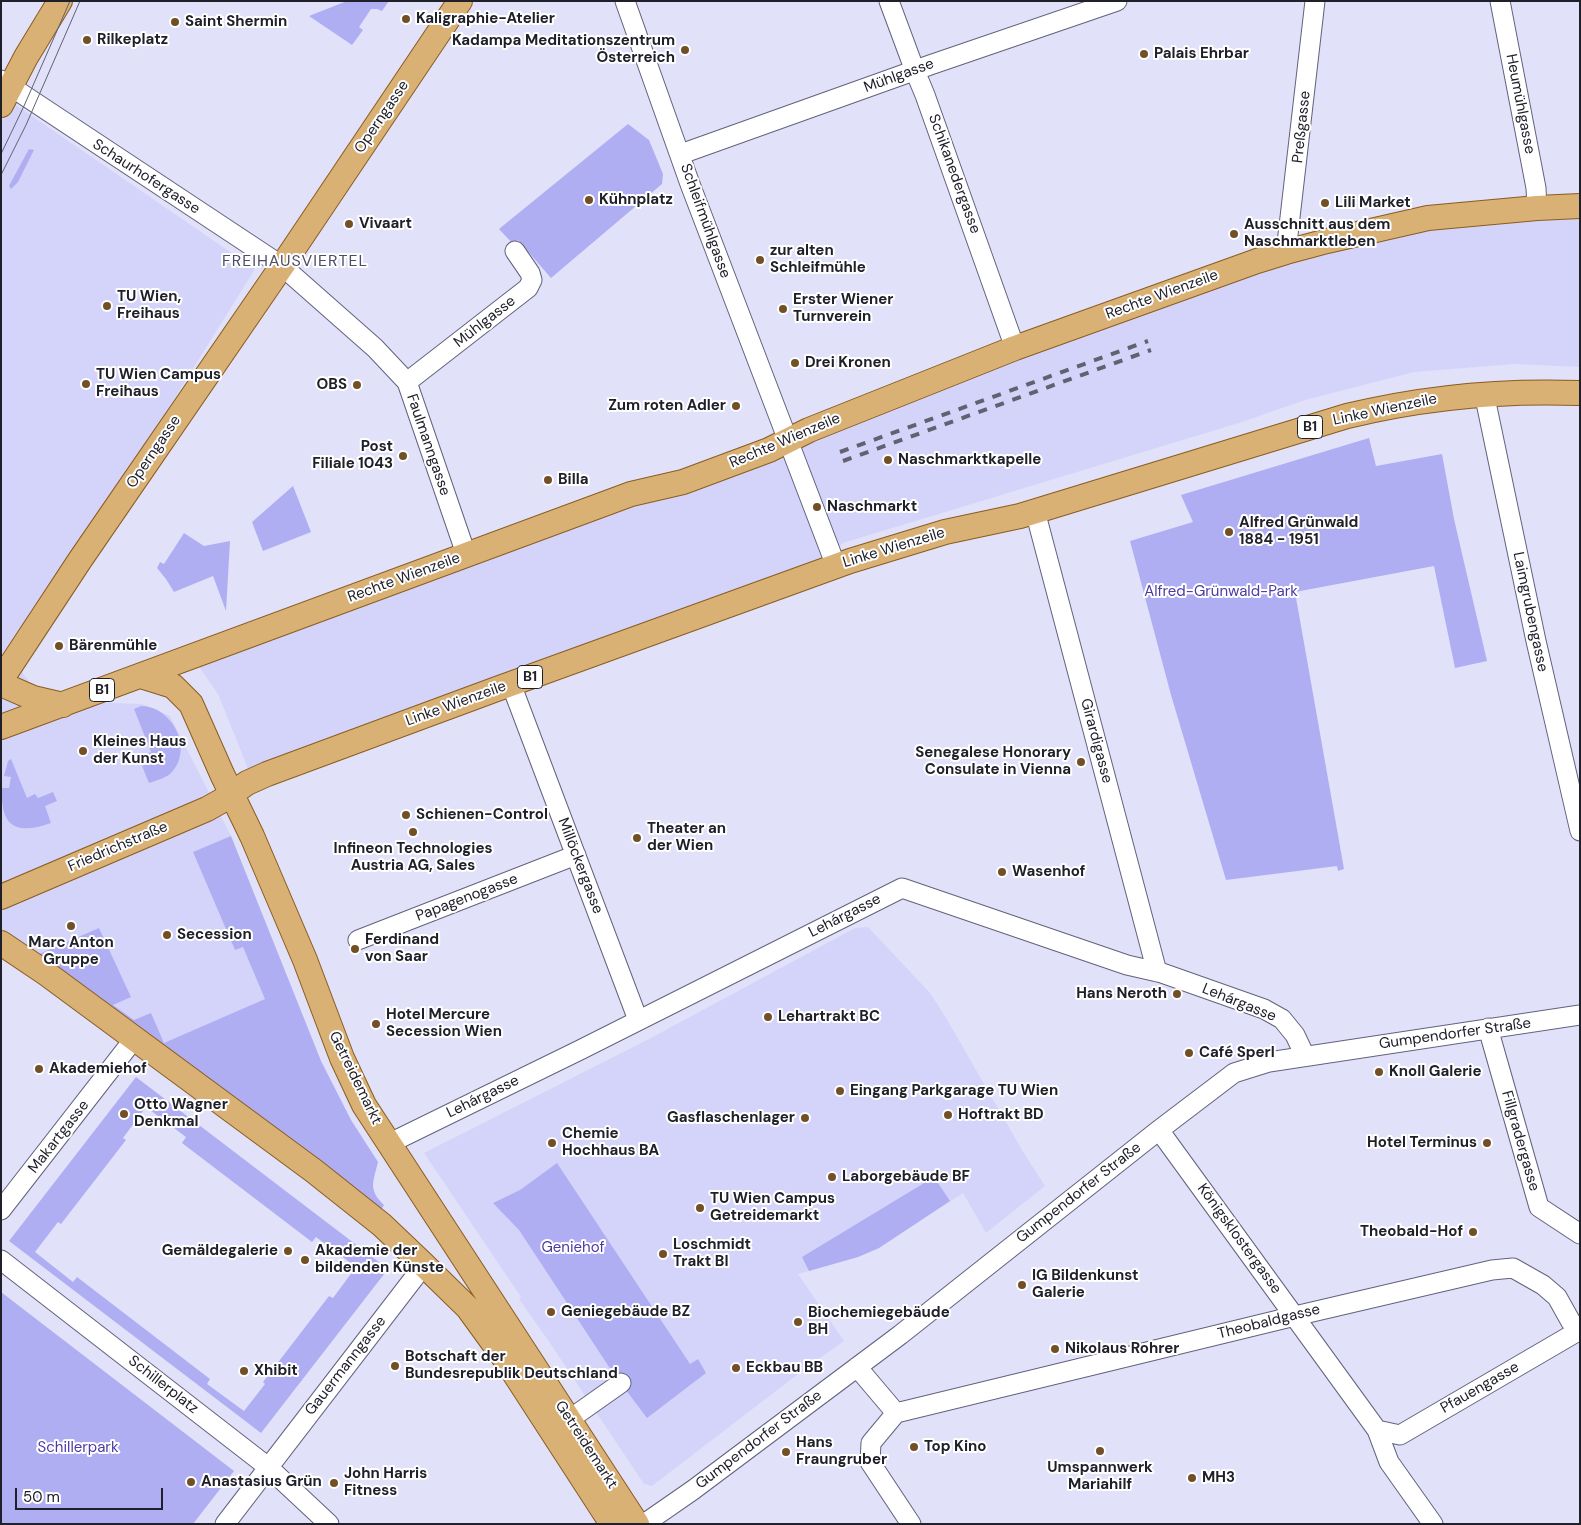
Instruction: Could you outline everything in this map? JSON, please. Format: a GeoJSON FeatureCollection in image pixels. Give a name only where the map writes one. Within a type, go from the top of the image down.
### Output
{"type":"FeatureCollection","features":[{"type":"Feature","properties":{"kind":"main road"},"geometry":{"type":"LineString","coordinates":[[4,91],[60,1]]}},
{"type":"Feature","properties":{"kind":"main road","name":"Operngasse"},"geometry":{"type":"LineString","coordinates":[[1,680],[80,560],[282,266],[460,1]]}},
{"type":"Feature","properties":{"kind":"main road","name":"Rechte Wienzeile"},"geometry":{"type":"LineString","coordinates":[[1,727],[632,494],[684,482],[768,450],[809,430],[1016,348],[1256,261],[1327,241],[1428,218],[1580,206]]}},
{"type":"Feature","properties":{"kind":"main road","name":"Linke Wienzeile"},"geometry":{"type":"LineString","coordinates":[[232,793],[247,783],[268,774],[511,684],[836,566],[945,532],[1035,511],[1347,416],[1399,404],[1484,393],[1580,393]]}},
{"type":"Feature","properties":{"kind":"main road","name":"Getreidemarkt"},"geometry":{"type":"LineString","coordinates":[[140,676],[173,686],[191,704],[222,774],[243,815],[305,960],[342,1058],[364,1105],[637,1524]]}},
{"type":"Feature","properties":{"kind":"main road"},"geometry":{"type":"LineString","coordinates":[[1,684],[33,698],[63,705]]}},
{"type":"Feature","properties":{"kind":"main road","name":"Friedrichstraße"},"geometry":{"type":"LineString","coordinates":[[1,898],[207,809],[232,793]]}},
{"type":"Feature","properties":{"kind":"main road","name":"Getreidemarkt"},"geometry":{"type":"LineString","coordinates":[[1,943],[134,1038],[382,1225],[468,1308],[505,1359],[612,1524]]}},
{"type":"Feature","properties":{"kind":"street","name":"Schleifmühlgasse"},"geometry":{"type":"LineString","coordinates":[[625,1],[681,154],[690,184],[836,566]]}},
{"type":"Feature","properties":{"kind":"street","name":"Schikanedergasse"},"geometry":{"type":"LineString","coordinates":[[889,1],[914,71],[925,94],[1016,348]]}},
{"type":"Feature","properties":{"kind":"street","name":"Mühlgasse"},"geometry":{"type":"LineString","coordinates":[[681,154],[1118,1]]}},
{"type":"Feature","properties":{"kind":"street","name":"Preßgasse"},"geometry":{"type":"LineString","coordinates":[[1286,252],[1315,1]]}},
{"type":"Feature","properties":{"kind":"street","name":"Heumühlgasse"},"geometry":{"type":"LineString","coordinates":[[1500,1],[1536,188],[1537,208]]}},
{"type":"Feature","properties":{"kind":"street","name":"Schaurhofergasse"},"geometry":{"type":"LineString","coordinates":[[4,91],[282,266]]}},
{"type":"Feature","properties":{"kind":"street","name":"Mühlgasse"},"geometry":{"type":"LineString","coordinates":[[407,382],[528,288],[532,280],[530,273],[515,251]]}},
{"type":"Feature","properties":{"kind":"street","name":"Faulmanngasse"},"geometry":{"type":"LineString","coordinates":[[282,266],[375,348],[407,382],[466,554]]}},
{"type":"Feature","properties":{"kind":"street","name":"Laimgrubengasse"},"geometry":{"type":"LineString","coordinates":[[1484,393],[1536,642],[1580,831]]}},
{"type":"Feature","properties":{"kind":"street","name":"Girardigasse"},"geometry":{"type":"LineString","coordinates":[[1035,511],[1157,972]]}},
{"type":"Feature","properties":{"kind":"street","name":"Millöckergasse"},"geometry":{"type":"LineString","coordinates":[[511,684],[638,1020]]}},
{"type":"Feature","properties":{"kind":"street","name":"Papagenogasse"},"geometry":{"type":"LineString","coordinates":[[358,940],[576,856]]}},
{"type":"Feature","properties":{"kind":"street","name":"Lehárgasse"},"geometry":{"type":"LineString","coordinates":[[388,1144],[902,888],[1127,965],[1157,972],[1264,1009],[1282,1019],[1295,1035],[1305,1056]]}},
{"type":"Feature","properties":{"kind":"street","name":"Gumpendorfer Straße"},"geometry":{"type":"LineString","coordinates":[[644,1524],[693,1490],[900,1335],[1234,1073],[1268,1062],[1580,1015]]}},
{"type":"Feature","properties":{"kind":"street","name":"Fillgradergasse"},"geometry":{"type":"LineString","coordinates":[[1488,1028],[1540,1207],[1580,1234]]}},
{"type":"Feature","properties":{"kind":"street","name":"Makartgasse"},"geometry":{"type":"LineString","coordinates":[[1,1210],[134,1038]]}},
{"type":"Feature","properties":{"kind":"street","name":"Königsklostergasse"},"geometry":{"type":"LineString","coordinates":[[1159,1130],[1377,1430],[1389,1462],[1433,1524]]}},
{"type":"Feature","properties":{"kind":"street","name":"Schillerplatz"},"geometry":{"type":"LineString","coordinates":[[1,1260],[268,1467],[329,1524]]}},
{"type":"Feature","properties":{"kind":"street","name":"Gauermanngasse"},"geometry":{"type":"LineString","coordinates":[[268,1467],[424,1265]]}},
{"type":"Feature","properties":{"kind":"street","name":"Theobaldgasse"},"geometry":{"type":"LineString","coordinates":[[896,1413],[1492,1270],[1513,1268],[1543,1285],[1556,1297],[1571,1322],[1580,1330]]}},
{"type":"Feature","properties":{"kind":"street","name":"Pfauengasse"},"geometry":{"type":"LineString","coordinates":[[1377,1430],[1400,1435],[1580,1330]]}},
{"type":"Feature","properties":{"kind":"street"},"geometry":{"type":"LineString","coordinates":[[857,1366],[896,1413],[870,1443],[870,1462],[910,1524]]}},
{"type":"Feature","properties":{"kind":"street"},"geometry":{"type":"LineString","coordinates":[[570,1419],[621,1383]]}},
{"type":"Feature","properties":{"kind":"street"},"geometry":{"type":"LineString","coordinates":[[225,1524],[268,1467]]}},
{"type":"Feature","properties":{"kind":"shaded area"},"geometry":{"type":"Polygon","coordinates":[[[13,103],[255,269],[12,659],[44,701],[142,704],[170,716],[231,836],[321,1061],[351,1120],[378,1162],[372,1185],[375,1195],[384,1205],[39,954],[1,930],[1,122],[13,103]]]}},
{"type":"Feature","properties":{"kind":"shaded area","name":"Naschmarkt"},"geometry":{"type":"Polygon","coordinates":[[[1580,209],[1580,367],[1515,364],[1414,372],[1305,400],[1242,422],[843,543],[827,556],[249,771],[218,694],[190,654],[1263,261],[1418,228],[1580,209]]]}},
{"type":"Feature","properties":{"kind":"shaded area","name":"TU Wien Campus Getreidemarkt"},"geometry":{"type":"Polygon","coordinates":[[[868,927],[930,993],[1045,1186],[986,1233],[963,1193],[879,1248],[858,1257],[798,1274],[844,1341],[652,1486],[644,1484],[519,1299],[521,1297],[424,1153],[649,1039],[855,928],[868,927]]]}},
{"type":"Feature","properties":{"kind":"green space"},"geometry":{"type":"Polygon","coordinates":[[[347,1],[389,1],[382,11],[371,9],[359,27],[363,30],[352,45],[309,16],[347,1]]]}},
{"type":"Feature","properties":{"kind":"green space"},"geometry":{"type":"Polygon","coordinates":[[[628,124],[649,140],[663,174],[662,184],[551,278],[518,240],[513,244],[499,229],[628,124]]]}},
{"type":"Feature","properties":{"kind":"green space"},"geometry":{"type":"Polygon","coordinates":[[[29,149],[34,150],[18,182],[11,189],[9,186],[29,149]]]}},
{"type":"Feature","properties":{"kind":"green space","name":"Alfred-Grünwald-Park"},"geometry":{"type":"Polygon","coordinates":[[[1369,438],[1376,466],[1442,454],[1454,519],[1487,661],[1455,668],[1434,566],[1295,592],[1344,869],[1338,871],[1337,866],[1226,880],[1171,695],[1130,541],[1193,522],[1181,495],[1369,438]]]}},
{"type":"Feature","properties":{"kind":"green space"},"geometry":{"type":"Polygon","coordinates":[[[293,486],[311,532],[263,551],[252,522],[293,486]]]}},
{"type":"Feature","properties":{"kind":"green space"},"geometry":{"type":"Polygon","coordinates":[[[184,533],[204,546],[230,541],[226,611],[213,576],[174,592],[157,568],[160,562],[164,564],[184,533]]]}},
{"type":"Feature","properties":{"kind":"green space"},"geometry":{"type":"Polygon","coordinates":[[[141,706],[163,713],[177,731],[180,742],[181,754],[170,774],[149,783],[142,766],[146,764],[143,756],[151,752],[134,709],[141,706]]]}},
{"type":"Feature","properties":{"kind":"green space"},"geometry":{"type":"Polygon","coordinates":[[[11,759],[27,798],[35,794],[38,798],[53,792],[57,801],[45,806],[51,823],[39,827],[20,828],[8,820],[4,812],[2,788],[9,788],[11,777],[4,776],[8,761],[11,759]]]}},
{"type":"Feature","properties":{"kind":"green space"},"geometry":{"type":"Polygon","coordinates":[[[231,836],[321,1061],[351,1120],[378,1162],[373,1185],[376,1195],[384,1205],[381,1210],[39,954],[99,928],[131,997],[113,1005],[134,1020],[151,1013],[164,1043],[265,999],[243,947],[235,950],[193,852],[231,836]]]}},
{"type":"Feature","properties":{"kind":"green space"},"geometry":{"type":"Polygon","coordinates":[[[136,1077],[388,1269],[261,1433],[9,1241],[136,1077]],[[146,1107],[123,1138],[126,1140],[61,1224],[58,1222],[35,1252],[73,1282],[77,1277],[210,1379],[207,1384],[244,1411],[265,1384],[263,1382],[329,1296],[333,1298],[356,1267],[316,1237],[312,1242],[182,1143],[186,1137],[146,1107]]]}},
{"type":"Feature","properties":{"kind":"green space","name":"Geniehof"},"geometry":{"type":"Polygon","coordinates":[[[557,1163],[690,1364],[698,1359],[706,1373],[647,1418],[613,1373],[519,1230],[493,1203],[520,1190],[557,1163]]]}},
{"type":"Feature","properties":{"kind":"green space"},"geometry":{"type":"Polygon","coordinates":[[[934,1177],[950,1201],[879,1248],[858,1257],[809,1271],[802,1257],[934,1177]]]}},
{"type":"Feature","properties":{"kind":"green space","name":"Schillerpark"},"geometry":{"type":"Polygon","coordinates":[[[1,1292],[234,1471],[193,1524],[1,1524],[1,1292]]]}},
{"type":"Feature","properties":{"kind":"tram line"},"geometry":{"type":"LineString","coordinates":[[1,154],[70,1]]}},
{"type":"Feature","properties":{"kind":"tram line"},"geometry":{"type":"LineString","coordinates":[[1,175],[26,125],[80,1]]}},
{"type":"Feature","properties":{"kind":"railway"},"geometry":{"type":"LineString","coordinates":[[840,452],[1148,341]]}},
{"type":"Feature","properties":{"kind":"railway"},"geometry":{"type":"LineString","coordinates":[[843,461],[1151,350]]}},
{"type":"Feature","properties":{"kind":"place","name":"Kaligraphie-Atelier"},"geometry":{"type":"Point","coordinates":[406,19]}},
{"type":"Feature","properties":{"kind":"place","name":"Saint Shermin"},"geometry":{"type":"Point","coordinates":[175,22]}},
{"type":"Feature","properties":{"kind":"place","name":"Rilkeplatz"},"geometry":{"type":"Point","coordinates":[87,40]}},
{"type":"Feature","properties":{"kind":"place","name":"Kadampa Meditationszentrum Österreich"},"geometry":{"type":"Point","coordinates":[685,50]}},
{"type":"Feature","properties":{"kind":"place","name":"Palais Ehrbar"},"geometry":{"type":"Point","coordinates":[1144,54]}},
{"type":"Feature","properties":{"kind":"place","name":"Kühnplatz"},"geometry":{"type":"Point","coordinates":[589,200]}},
{"type":"Feature","properties":{"kind":"place","name":"Lili Market"},"geometry":{"type":"Point","coordinates":[1325,203]}},
{"type":"Feature","properties":{"kind":"place","name":"Vivaart"},"geometry":{"type":"Point","coordinates":[349,224]}},
{"type":"Feature","properties":{"kind":"place","name":"Ausschnitt aus dem Naschmarktleben"},"geometry":{"type":"Point","coordinates":[1234,234]}},
{"type":"Feature","properties":{"kind":"place","name":"zur alten Schleifmühle"},"geometry":{"type":"Point","coordinates":[760,260]}},
{"type":"Feature","properties":{"kind":"place","name":"TU Wien, Freihaus"},"geometry":{"type":"Point","coordinates":[107,306]}},
{"type":"Feature","properties":{"kind":"place","name":"Erster Wiener Turnverein"},"geometry":{"type":"Point","coordinates":[783,309]}},
{"type":"Feature","properties":{"kind":"place","name":"Drei Kronen"},"geometry":{"type":"Point","coordinates":[795,363]}},
{"type":"Feature","properties":{"kind":"place","name":"TU Wien Campus Freihaus"},"geometry":{"type":"Point","coordinates":[86,384]}},
{"type":"Feature","properties":{"kind":"place","name":"OBS"},"geometry":{"type":"Point","coordinates":[357,385]}},
{"type":"Feature","properties":{"kind":"place","name":"Zum roten Adler"},"geometry":{"type":"Point","coordinates":[736,406]}},
{"type":"Feature","properties":{"kind":"place","name":"Post Filiale 1043"},"geometry":{"type":"Point","coordinates":[403,456]}},
{"type":"Feature","properties":{"kind":"place","name":"Naschmarktkapelle"},"geometry":{"type":"Point","coordinates":[888,460]}},
{"type":"Feature","properties":{"kind":"place","name":"Billa"},"geometry":{"type":"Point","coordinates":[548,480]}},
{"type":"Feature","properties":{"kind":"place","name":"Naschmarkt"},"geometry":{"type":"Point","coordinates":[817,507]}},
{"type":"Feature","properties":{"kind":"place","name":"Alfred Grünwald 1884 - 1951"},"geometry":{"type":"Point","coordinates":[1229,532]}},
{"type":"Feature","properties":{"kind":"place","name":"Bärenmühle"},"geometry":{"type":"Point","coordinates":[59,646]}},
{"type":"Feature","properties":{"kind":"place","name":"Kleines Haus der Kunst"},"geometry":{"type":"Point","coordinates":[83,751]}},
{"type":"Feature","properties":{"kind":"place","name":"Senegalese Honorary Consulate in Vienna"},"geometry":{"type":"Point","coordinates":[1081,762]}},
{"type":"Feature","properties":{"kind":"place","name":"Schienen-Control"},"geometry":{"type":"Point","coordinates":[406,815]}},
{"type":"Feature","properties":{"kind":"place","name":"Infineon Technologies Austria AG, Sales"},"geometry":{"type":"Point","coordinates":[413,832]}},
{"type":"Feature","properties":{"kind":"place","name":"Theater an der Wien"},"geometry":{"type":"Point","coordinates":[637,838]}},
{"type":"Feature","properties":{"kind":"place","name":"Wasenhof"},"geometry":{"type":"Point","coordinates":[1002,872]}},
{"type":"Feature","properties":{"kind":"place","name":"Marc Anton Gruppe"},"geometry":{"type":"Point","coordinates":[71,926]}},
{"type":"Feature","properties":{"kind":"place","name":"Secession"},"geometry":{"type":"Point","coordinates":[167,935]}},
{"type":"Feature","properties":{"kind":"place","name":"Ferdinand von Saar"},"geometry":{"type":"Point","coordinates":[355,949]}},
{"type":"Feature","properties":{"kind":"place","name":"Hans Neroth"},"geometry":{"type":"Point","coordinates":[1177,994]}},
{"type":"Feature","properties":{"kind":"place","name":"Lehartrakt BC"},"geometry":{"type":"Point","coordinates":[768,1017]}},
{"type":"Feature","properties":{"kind":"place","name":"Hotel Mercure Secession Wien"},"geometry":{"type":"Point","coordinates":[376,1024]}},
{"type":"Feature","properties":{"kind":"place","name":"Café Sperl"},"geometry":{"type":"Point","coordinates":[1189,1053]}},
{"type":"Feature","properties":{"kind":"place","name":"Akademiehof"},"geometry":{"type":"Point","coordinates":[39,1069]}},
{"type":"Feature","properties":{"kind":"place","name":"Knoll Galerie"},"geometry":{"type":"Point","coordinates":[1379,1072]}},
{"type":"Feature","properties":{"kind":"place","name":"Eingang Parkgarage TU Wien"},"geometry":{"type":"Point","coordinates":[840,1091]}},
{"type":"Feature","properties":{"kind":"place","name":"Otto Wagner Denkmal"},"geometry":{"type":"Point","coordinates":[124,1114]}},
{"type":"Feature","properties":{"kind":"place","name":"Hoftrakt BD"},"geometry":{"type":"Point","coordinates":[948,1115]}},
{"type":"Feature","properties":{"kind":"place","name":"Gasflaschenlager"},"geometry":{"type":"Point","coordinates":[805,1118]}},
{"type":"Feature","properties":{"kind":"place","name":"Chemie Hochhaus BA"},"geometry":{"type":"Point","coordinates":[552,1143]}},
{"type":"Feature","properties":{"kind":"place","name":"Hotel Terminus"},"geometry":{"type":"Point","coordinates":[1487,1143]}},
{"type":"Feature","properties":{"kind":"place","name":"Laborgebäude BF"},"geometry":{"type":"Point","coordinates":[832,1177]}},
{"type":"Feature","properties":{"kind":"place","name":"TU Wien Campus Getreidemarkt"},"geometry":{"type":"Point","coordinates":[700,1208]}},
{"type":"Feature","properties":{"kind":"place","name":"Theobald-Hof"},"geometry":{"type":"Point","coordinates":[1473,1232]}},
{"type":"Feature","properties":{"kind":"place","name":"Gemäldegalerie"},"geometry":{"type":"Point","coordinates":[288,1251]}},
{"type":"Feature","properties":{"kind":"place","name":"Loschmidt Trakt BI"},"geometry":{"type":"Point","coordinates":[663,1254]}},
{"type":"Feature","properties":{"kind":"place","name":"Akademie der bildenden Künste"},"geometry":{"type":"Point","coordinates":[305,1260]}},
{"type":"Feature","properties":{"kind":"place","name":"IG Bildenkunst Galerie"},"geometry":{"type":"Point","coordinates":[1022,1285]}},
{"type":"Feature","properties":{"kind":"place","name":"Geniegebäude BZ"},"geometry":{"type":"Point","coordinates":[551,1312]}},
{"type":"Feature","properties":{"kind":"place","name":"Biochemiegebäude BH"},"geometry":{"type":"Point","coordinates":[798,1322]}},
{"type":"Feature","properties":{"kind":"place","name":"Nikolaus Rohrer"},"geometry":{"type":"Point","coordinates":[1055,1349]}},
{"type":"Feature","properties":{"kind":"place","name":"Botschaft der Bundesrepublik Deutschland"},"geometry":{"type":"Point","coordinates":[395,1366]}},
{"type":"Feature","properties":{"kind":"place","name":"Eckbau BB"},"geometry":{"type":"Point","coordinates":[736,1368]}},
{"type":"Feature","properties":{"kind":"place","name":"Xhibit"},"geometry":{"type":"Point","coordinates":[244,1371]}},
{"type":"Feature","properties":{"kind":"place","name":"Top Kino"},"geometry":{"type":"Point","coordinates":[914,1447]}},
{"type":"Feature","properties":{"kind":"place","name":"Umspannwerk Mariahilf"},"geometry":{"type":"Point","coordinates":[1100,1451]}},
{"type":"Feature","properties":{"kind":"place","name":"Hans Fraungruber"},"geometry":{"type":"Point","coordinates":[786,1452]}},
{"type":"Feature","properties":{"kind":"place","name":"MH3"},"geometry":{"type":"Point","coordinates":[1192,1478]}},
{"type":"Feature","properties":{"kind":"place","name":"Anastasius Grün"},"geometry":{"type":"Point","coordinates":[191,1482]}},
{"type":"Feature","properties":{"kind":"place","name":"John Harris Fitness"},"geometry":{"type":"Point","coordinates":[334,1483]}},
{"type":"Feature","properties":{"kind":"district","name":"FREIHAUSVIERTEL"},"geometry":{"type":"Point","coordinates":[295,262]}}]}
